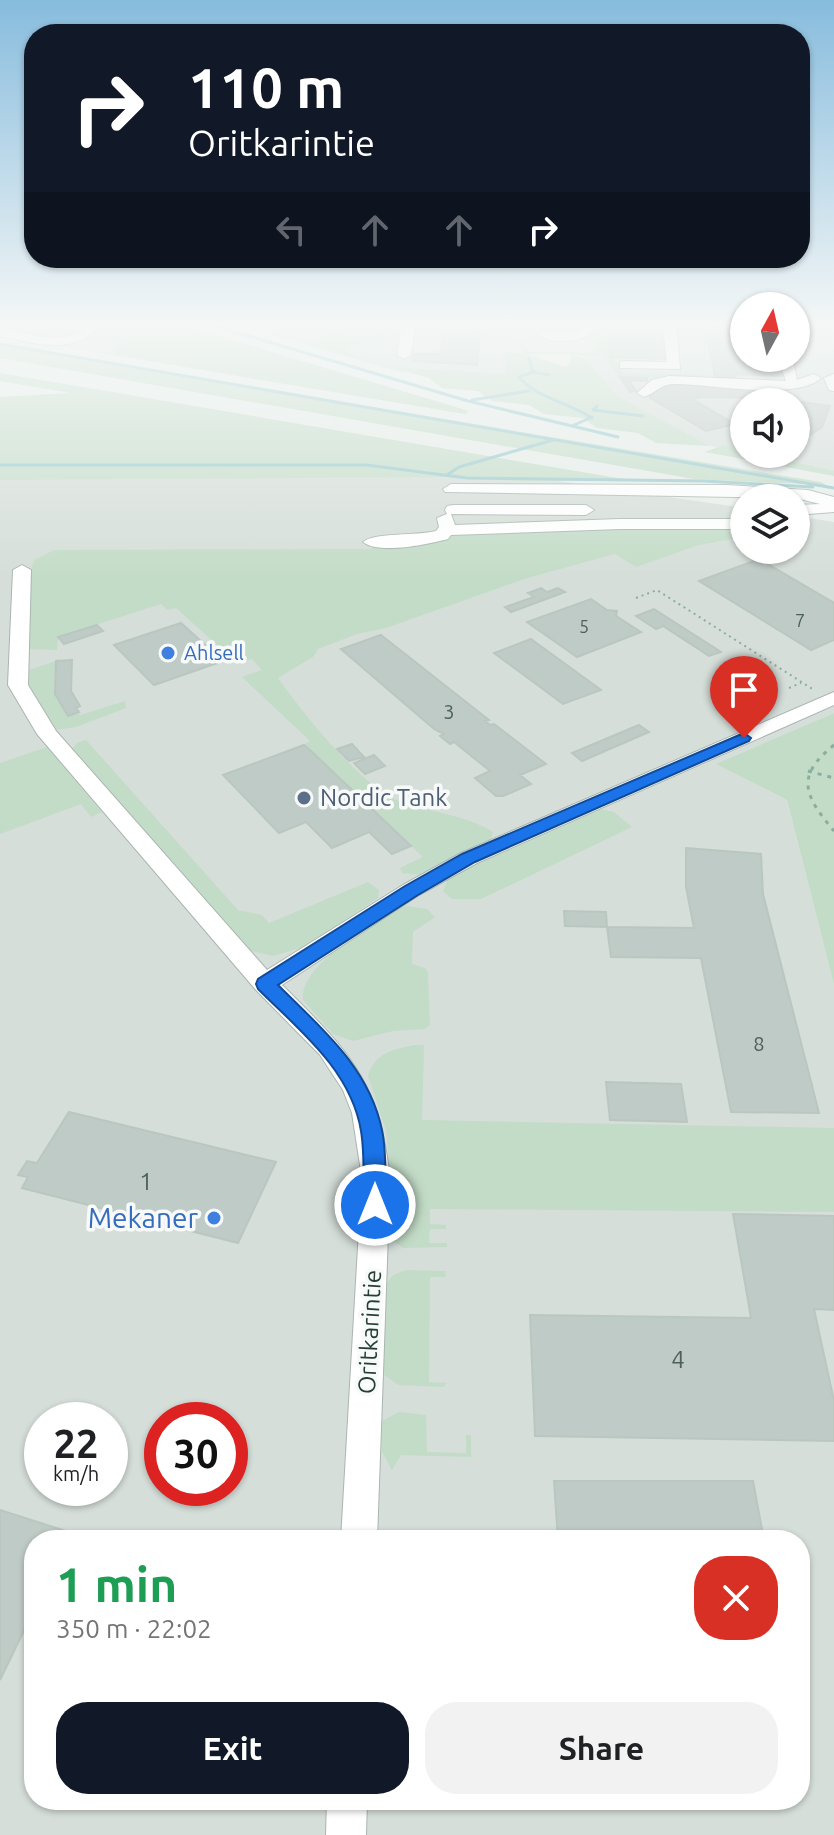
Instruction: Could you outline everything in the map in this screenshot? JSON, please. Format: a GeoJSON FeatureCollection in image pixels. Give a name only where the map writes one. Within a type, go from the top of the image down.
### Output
{"type":"FeatureCollection","features":[{"type":"Feature","properties":{"kind":"street"},"geometry":{"type":"LineString","coordinates":[[451,489],[730,490]]}},
{"type":"Feature","properties":{"kind":"street"},"geometry":{"type":"LineString","coordinates":[[810,496],[833,502],[830,508],[810,509]]}},
{"type":"Feature","properties":{"kind":"street"},"geometry":{"type":"LineString","coordinates":[[447,518],[730,510]]}},
{"type":"Feature","properties":{"kind":"street"},"geometry":{"type":"LineString","coordinates":[[447,518],[730,524]]}},
{"type":"Feature","properties":{"kind":"street"},"geometry":{"type":"LineString","coordinates":[[372,542],[419,541],[442,535],[447,518]]}},
{"type":"Feature","properties":{"kind":"street"},"geometry":{"type":"LineString","coordinates":[[810,524],[834,524]]}},
{"type":"Feature","properties":{"kind":"street","name":"Oritkarintie"},"geometry":{"type":"LineString","coordinates":[[22,570],[18,685],[47,734],[265,984],[342,1061],[363,1098],[372,1130],[376,1191],[359,1530]]}},
{"type":"Feature","properties":{"kind":"street"},"geometry":{"type":"LineString","coordinates":[[265,984],[411,890],[469,858],[832,699]]}},
{"type":"Feature","properties":{"kind":"street"},"geometry":{"type":"LineString","coordinates":[[346,1835],[347,1810]]}},
{"type":"Feature","properties":{"kind":"path"},"geometry":{"type":"LineString","coordinates":[[636,598],[657,590],[832,699]]}},
{"type":"Feature","properties":{"kind":"path"},"geometry":{"type":"LineString","coordinates":[[789,688],[802,683]]}},
{"type":"Feature","properties":{"kind":"path"},"geometry":{"type":"LineString","coordinates":[[834,745],[808,771],[804,783],[808,796],[834,831]]}},
{"type":"Feature","properties":{"kind":"path"},"geometry":{"type":"LineString","coordinates":[[808,771],[834,778]]}},
{"type":"Feature","properties":{"kind":"shaded area"},"geometry":{"type":"Polygon","coordinates":[[[635,407],[730,407],[730,451],[701,443],[635,407]]]}},
{"type":"Feature","properties":{"kind":"shaded area"},"geometry":{"type":"Polygon","coordinates":[[[810,407],[834,407],[834,474],[796,468],[810,468],[810,407]]]}},
{"type":"Feature","properties":{"kind":"shaded area"},"geometry":{"type":"Polygon","coordinates":[[[0,472],[532,477],[730,506],[730,564],[810,564],[810,518],[834,522],[834,713],[717,764],[787,800],[834,985],[834,1835],[0,1835],[0,472]]]}},
{"type":"Feature","properties":{"kind":"green space"},"geometry":{"type":"Polygon","coordinates":[[[0,407],[198,407],[629,480],[519,481],[447,477],[0,480],[0,407]]]}},
{"type":"Feature","properties":{"kind":"green space"},"geometry":{"type":"Polygon","coordinates":[[[279,407],[369,407],[826,485],[694,479],[279,407]]]}},
{"type":"Feature","properties":{"kind":"green space"},"geometry":{"type":"Polygon","coordinates":[[[421,407],[454,407],[469,411],[465,414],[421,407]]]}},
{"type":"Feature","properties":{"kind":"green space"},"geometry":{"type":"Polygon","coordinates":[[[532,407],[636,407],[710,446],[656,443],[638,433],[597,428],[583,418],[544,414],[532,407]]]}},
{"type":"Feature","properties":{"kind":"green space"},"geometry":{"type":"Polygon","coordinates":[[[724,445],[730,446],[730,457],[705,452],[724,445]]]}},
{"type":"Feature","properties":{"kind":"green space"},"geometry":{"type":"Polygon","coordinates":[[[810,465],[834,471],[834,476],[791,468],[810,468],[810,465]]]}},
{"type":"Feature","properties":{"kind":"green space"},"geometry":{"type":"Polygon","coordinates":[[[730,525],[730,539],[699,545],[636,567],[615,554],[527,578],[386,628],[357,634],[318,649],[314,656],[278,678],[333,747],[384,793],[410,805],[459,818],[493,832],[490,841],[421,875],[402,873],[400,868],[423,857],[304,745],[310,741],[242,677],[262,670],[252,659],[237,663],[176,608],[167,610],[161,604],[58,637],[57,650],[26,649],[31,570],[34,560],[54,550],[371,549],[374,546],[422,544],[450,535],[730,525]]]}},
{"type":"Feature","properties":{"kind":"green space"},"geometry":{"type":"Polygon","coordinates":[[[56,661],[55,694],[68,715],[80,715],[125,701],[126,708],[76,727],[55,730],[32,694],[26,671],[56,661]]]}},
{"type":"Feature","properties":{"kind":"green space"},"geometry":{"type":"Polygon","coordinates":[[[834,713],[834,985],[787,800],[716,764],[834,713]]]}},
{"type":"Feature","properties":{"kind":"green space"},"geometry":{"type":"Polygon","coordinates":[[[86,740],[238,910],[262,915],[269,923],[368,882],[379,890],[378,898],[304,947],[273,956],[248,950],[72,749],[86,740]]]}},
{"type":"Feature","properties":{"kind":"green space"},"geometry":{"type":"Polygon","coordinates":[[[47,747],[102,812],[91,817],[81,804],[0,834],[0,763],[47,747]]]}},
{"type":"Feature","properties":{"kind":"green space"},"geometry":{"type":"Polygon","coordinates":[[[600,809],[614,812],[632,827],[481,899],[452,899],[443,891],[448,879],[600,809]]]}},
{"type":"Feature","properties":{"kind":"green space"},"geometry":{"type":"Polygon","coordinates":[[[397,908],[427,909],[435,917],[413,932],[412,964],[425,968],[428,973],[430,1025],[424,1029],[393,1031],[353,1041],[333,1034],[303,1000],[312,973],[355,936],[397,908]]]}},
{"type":"Feature","properties":{"kind":"green space"},"geometry":{"type":"Polygon","coordinates":[[[424,1045],[422,1120],[834,1128],[834,1212],[430,1209],[430,1224],[446,1225],[446,1229],[430,1229],[429,1243],[447,1243],[447,1247],[403,1248],[387,1236],[389,1161],[386,1130],[368,1076],[380,1057],[424,1045]]]}},
{"type":"Feature","properties":{"kind":"green space"},"geometry":{"type":"Polygon","coordinates":[[[406,1270],[445,1271],[446,1277],[430,1277],[429,1382],[447,1383],[443,1387],[398,1385],[383,1374],[387,1283],[393,1275],[406,1270]]]}},
{"type":"Feature","properties":{"kind":"green space"},"geometry":{"type":"Polygon","coordinates":[[[399,1412],[426,1415],[427,1452],[466,1453],[466,1435],[471,1435],[471,1457],[401,1455],[392,1470],[382,1452],[382,1421],[399,1412]]]}},
{"type":"Feature","properties":{"kind":"building"},"geometry":{"type":"Polygon","coordinates":[[[665,407],[705,407],[730,421],[730,425],[706,431],[665,407]]]}},
{"type":"Feature","properties":{"kind":"building"},"geometry":{"type":"Polygon","coordinates":[[[810,407],[830,407],[822,427],[810,435],[810,407]]]}},
{"type":"Feature","properties":{"kind":"building"},"geometry":{"type":"Polygon","coordinates":[[[745,564],[768,564],[834,603],[834,640],[811,650],[699,581],[745,564]]]}},
{"type":"Feature","properties":{"kind":"building"},"geometry":{"type":"Polygon","coordinates":[[[541,588],[547,592],[558,588],[565,592],[511,612],[505,607],[534,597],[528,593],[541,588]]]}},
{"type":"Feature","properties":{"kind":"building"},"geometry":{"type":"Polygon","coordinates":[[[591,599],[607,610],[617,611],[616,616],[641,632],[577,657],[527,622],[591,599]]]}},
{"type":"Feature","properties":{"kind":"building"},"geometry":{"type":"Polygon","coordinates":[[[654,609],[721,652],[709,656],[663,626],[656,629],[636,616],[654,609]]]}},
{"type":"Feature","properties":{"kind":"building","name":"Ahlsell"},"geometry":{"type":"Polygon","coordinates":[[[181,623],[223,661],[154,685],[114,645],[181,623]]]}},
{"type":"Feature","properties":{"kind":"building"},"geometry":{"type":"Polygon","coordinates":[[[97,625],[103,631],[64,644],[58,637],[97,625]]]}},
{"type":"Feature","properties":{"kind":"building"},"geometry":{"type":"Polygon","coordinates":[[[381,635],[489,720],[485,721],[490,725],[494,724],[546,764],[520,775],[531,784],[496,796],[475,778],[490,771],[454,742],[450,744],[440,736],[444,734],[434,729],[341,649],[381,635]]]}},
{"type":"Feature","properties":{"kind":"building"},"geometry":{"type":"Polygon","coordinates":[[[531,639],[601,690],[563,704],[494,653],[531,639]]]}},
{"type":"Feature","properties":{"kind":"building"},"geometry":{"type":"Polygon","coordinates":[[[72,660],[71,691],[80,706],[76,708],[79,712],[68,716],[55,694],[56,661],[72,660]]]}},
{"type":"Feature","properties":{"kind":"building"},"geometry":{"type":"Polygon","coordinates":[[[639,725],[649,732],[582,761],[572,753],[639,725]]]}},
{"type":"Feature","properties":{"kind":"building"},"geometry":{"type":"Polygon","coordinates":[[[352,744],[364,757],[349,761],[337,749],[352,744]]]}},
{"type":"Feature","properties":{"kind":"building","name":"Nordic Tank"},"geometry":{"type":"Polygon","coordinates":[[[304,745],[411,846],[392,854],[369,832],[332,848],[306,822],[279,833],[223,775],[304,745]]]}},
{"type":"Feature","properties":{"kind":"building"},"geometry":{"type":"Polygon","coordinates":[[[374,755],[385,766],[365,774],[354,763],[374,755]]]}},
{"type":"Feature","properties":{"kind":"building"},"geometry":{"type":"Polygon","coordinates":[[[686,848],[761,854],[763,894],[819,1113],[731,1112],[701,958],[611,957],[607,927],[694,928],[686,887],[686,848]]]}},
{"type":"Feature","properties":{"kind":"building"},"geometry":{"type":"Polygon","coordinates":[[[564,911],[606,912],[607,927],[565,926],[564,911]]]}},
{"type":"Feature","properties":{"kind":"building"},"geometry":{"type":"Polygon","coordinates":[[[606,1082],[681,1084],[687,1122],[610,1120],[606,1082]]]}},
{"type":"Feature","properties":{"kind":"building"},"geometry":{"type":"Polygon","coordinates":[[[69,1112],[276,1162],[238,1243],[22,1188],[28,1177],[18,1175],[27,1161],[37,1163],[69,1112]]]}},
{"type":"Feature","properties":{"kind":"building"},"geometry":{"type":"Polygon","coordinates":[[[733,1214],[834,1216],[834,1310],[814,1309],[834,1401],[834,1441],[535,1436],[530,1315],[751,1318],[733,1214]]]}},
{"type":"Feature","properties":{"kind":"building"},"geometry":{"type":"Polygon","coordinates":[[[554,1481],[753,1481],[762,1530],[557,1530],[554,1481]]]}},
{"type":"Feature","properties":{"kind":"building"},"geometry":{"type":"Polygon","coordinates":[[[0,1510],[63,1530],[24,1530],[24,1631],[0,1680],[0,1510]]]}},
{"type":"Feature","properties":{"kind":"waterway"},"geometry":{"type":"LineString","coordinates":[[363,407],[834,488]]}},
{"type":"Feature","properties":{"kind":"waterway"},"geometry":{"type":"LineString","coordinates":[[491,407],[572,426]]}},
{"type":"Feature","properties":{"kind":"waterway"},"geometry":{"type":"LineString","coordinates":[[569,407],[591,417]]}},
{"type":"Feature","properties":{"kind":"waterway"},"geometry":{"type":"LineString","coordinates":[[596,407],[593,410],[643,416]]}},
{"type":"Feature","properties":{"kind":"waterway"},"geometry":{"type":"LineString","coordinates":[[572,426],[591,417]]}},
{"type":"Feature","properties":{"kind":"waterway"},"geometry":{"type":"LineString","coordinates":[[572,426],[618,437]]}},
{"type":"Feature","properties":{"kind":"waterway"},"geometry":{"type":"LineString","coordinates":[[447,475],[459,467],[553,440]]}},
{"type":"Feature","properties":{"kind":"waterway"},"geometry":{"type":"LineString","coordinates":[[0,465],[367,465],[467,478],[704,481],[813,487]]}},
{"type":"Feature","properties":{"kind":"place","name":"Ahlsell"},"geometry":{"type":"Point","coordinates":[168,653]}},
{"type":"Feature","properties":{"kind":"place","name":"Nordic Tank"},"geometry":{"type":"Point","coordinates":[304,798]}},
{"type":"Feature","properties":{"kind":"place","name":"Mekaner"},"geometry":{"type":"Point","coordinates":[214,1218]}},
{"type":"Feature","properties":{"kind":"route"},"geometry":{"type":"LineString","coordinates":[[375,1205],[372,1130],[358,1088],[342,1061],[265,984],[411,890],[469,858],[744,738]]}}]}
